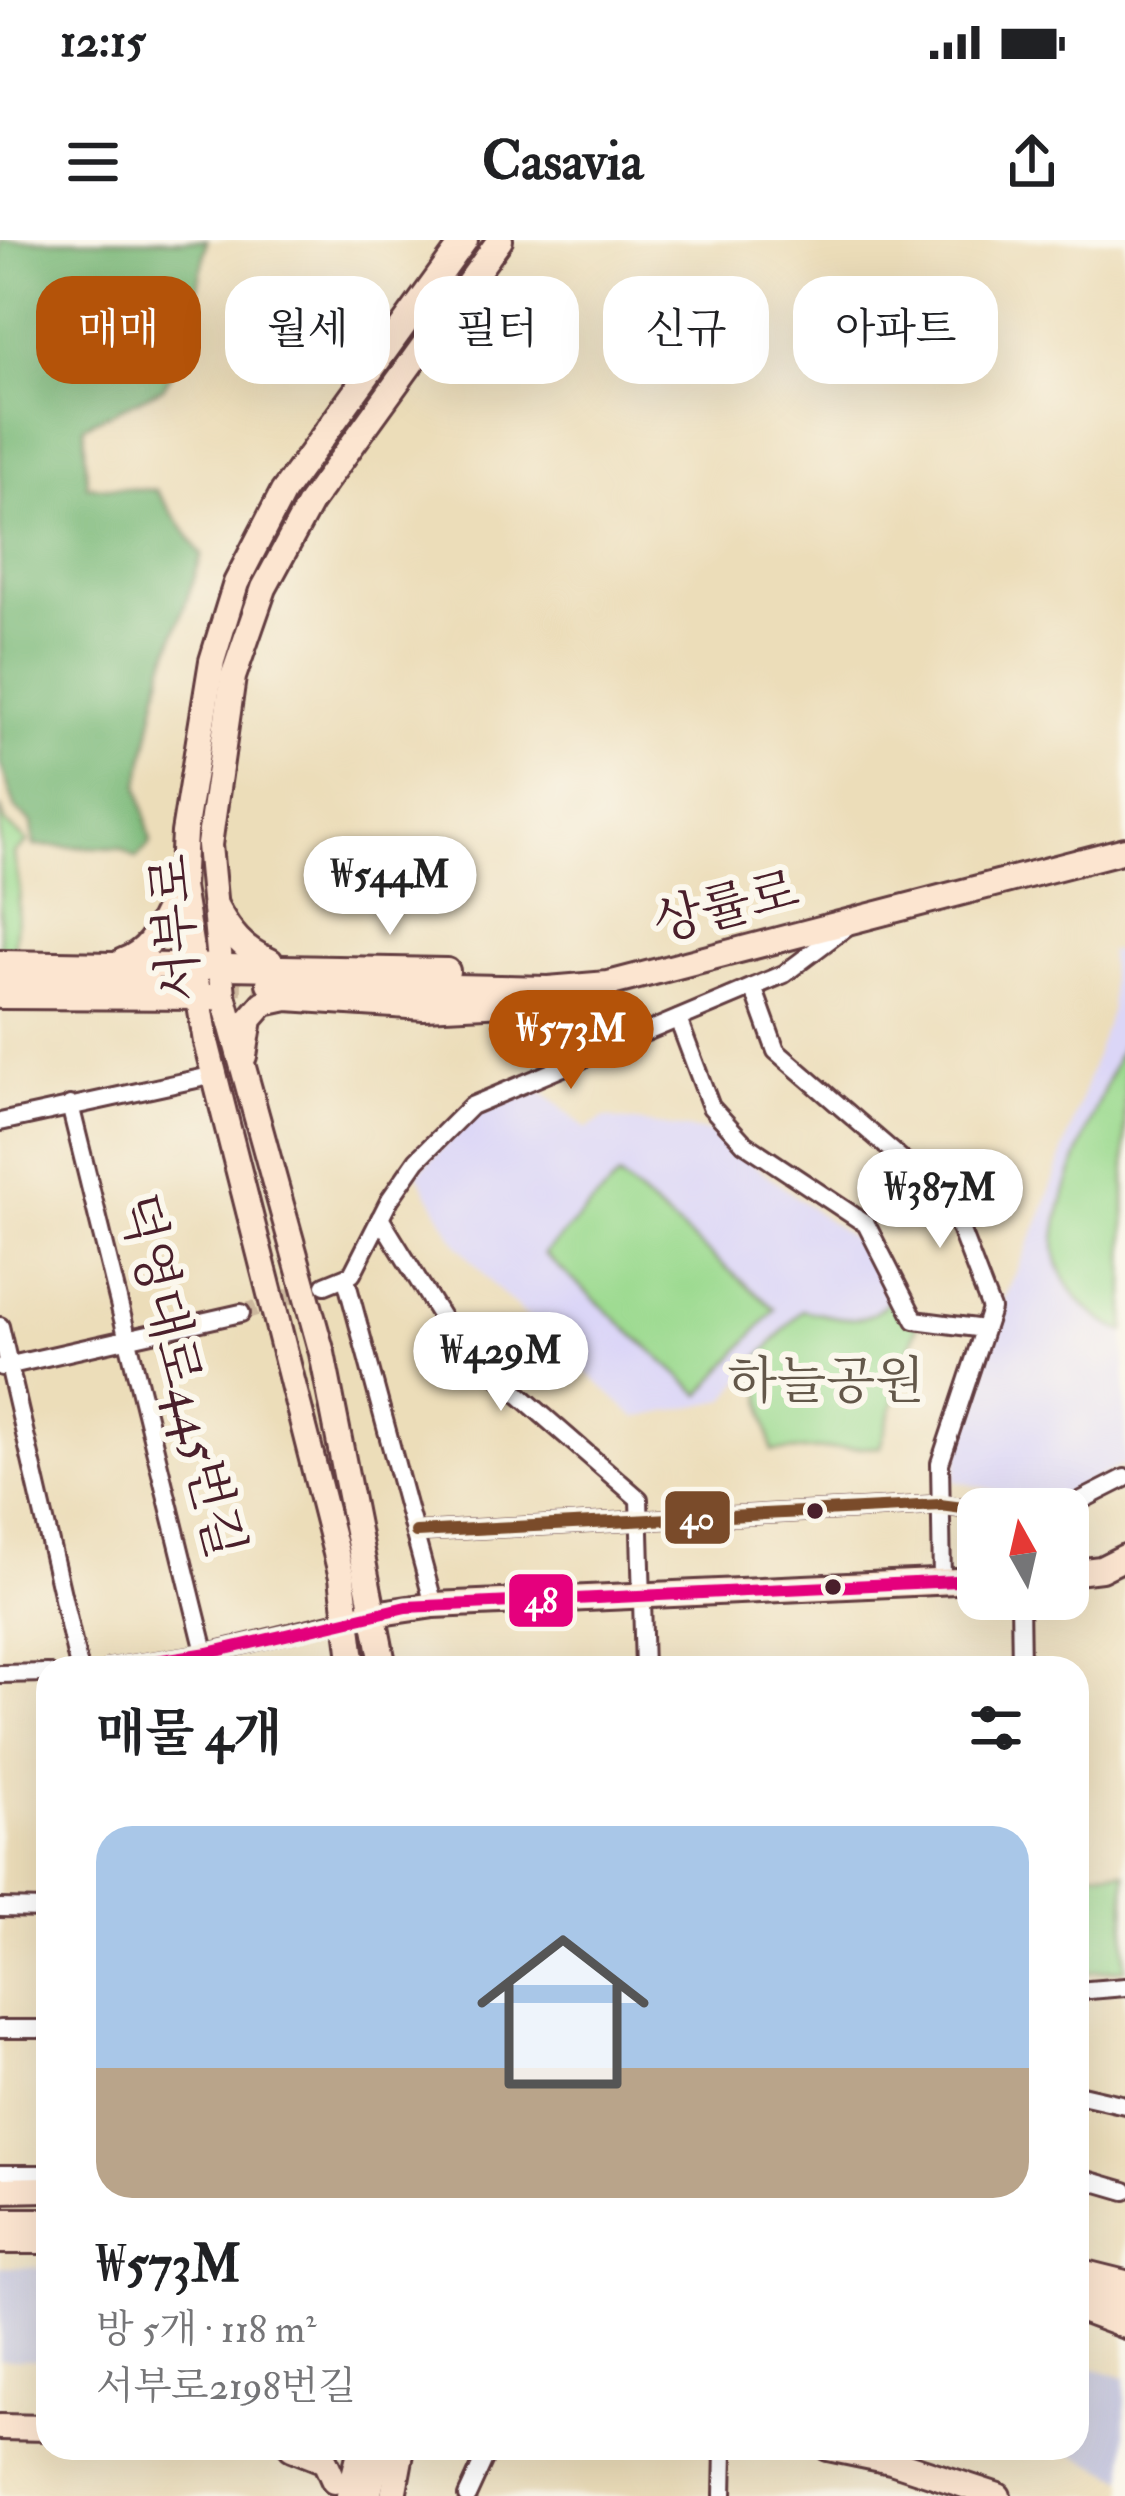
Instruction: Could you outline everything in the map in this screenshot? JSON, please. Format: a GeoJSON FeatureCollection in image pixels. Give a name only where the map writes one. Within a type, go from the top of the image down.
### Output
{"type":"FeatureCollection","features":[{"type":"Feature","properties":{"kind":"main road","name":"서부로"},"geometry":{"type":"LineString","coordinates":[[352,1656],[342,1577],[215,1075],[205,963],[181,886],[184,833],[212,661],[236,583],[283,492],[465,240]]}},
{"type":"Feature","properties":{"kind":"main road","name":"서부로"},"geometry":{"type":"LineString","coordinates":[[205,963],[212,899],[209,845],[232,676],[264,588],[310,503],[500,240]]}},
{"type":"Feature","properties":{"kind":"main road","name":"상률로"},"geometry":{"type":"LineString","coordinates":[[0,963],[205,963],[273,973],[548,989],[608,984],[1125,850]]}},
{"type":"Feature","properties":{"kind":"main road"},"geometry":{"type":"LineString","coordinates":[[116,963],[142,953],[160,934],[166,907],[181,886]]}},
{"type":"Feature","properties":{"kind":"main road"},"geometry":{"type":"LineString","coordinates":[[212,899],[231,934],[273,973]]}},
{"type":"Feature","properties":{"kind":"main road"},"geometry":{"type":"LineString","coordinates":[[0,980],[146,980]]}},
{"type":"Feature","properties":{"kind":"main road"},"geometry":{"type":"LineString","coordinates":[[243,1068],[250,1019],[264,1003],[287,998],[424,1007],[505,1003],[548,989]]}},
{"type":"Feature","properties":{"kind":"main road"},"geometry":{"type":"LineString","coordinates":[[0,996],[211,997]]}},
{"type":"Feature","properties":{"kind":"main road","name":"서부로"},"geometry":{"type":"LineString","coordinates":[[211,997],[243,1068],[322,1354],[382,1656]]}},
{"type":"Feature","properties":{"kind":"main road"},"geometry":{"type":"LineString","coordinates":[[1089,1571],[1125,1557]]}},
{"type":"Feature","properties":{"kind":"main road"},"geometry":{"type":"LineString","coordinates":[[347,1619],[434,1605],[957,1580]]}},
{"type":"Feature","properties":{"kind":"main road"},"geometry":{"type":"LineString","coordinates":[[0,2190],[36,2189]]}},
{"type":"Feature","properties":{"kind":"main road"},"geometry":{"type":"LineString","coordinates":[[0,2204],[36,2204]]}},
{"type":"Feature","properties":{"kind":"main road"},"geometry":{"type":"LineString","coordinates":[[0,2222],[36,2221]]}},
{"type":"Feature","properties":{"kind":"main road"},"geometry":{"type":"LineString","coordinates":[[0,2241],[36,2240]]}},
{"type":"Feature","properties":{"kind":"main road"},"geometry":{"type":"LineString","coordinates":[[1089,2276],[1125,2283]]}},
{"type":"Feature","properties":{"kind":"main road"},"geometry":{"type":"LineString","coordinates":[[1089,2280],[1125,2305]]}},
{"type":"Feature","properties":{"kind":"main road"},"geometry":{"type":"LineString","coordinates":[[1089,2312],[1125,2326]]}},
{"type":"Feature","properties":{"kind":"main road"},"geometry":{"type":"LineString","coordinates":[[0,2416],[36,2416]]}},
{"type":"Feature","properties":{"kind":"main road"},"geometry":{"type":"LineString","coordinates":[[0,2427],[36,2428]]}},
{"type":"Feature","properties":{"kind":"main road"},"geometry":{"type":"LineString","coordinates":[[0,2439],[36,2440]]}},
{"type":"Feature","properties":{"kind":"main road"},"geometry":{"type":"LineString","coordinates":[[322,2460],[338,2491]]}},
{"type":"Feature","properties":{"kind":"main road"},"geometry":{"type":"LineString","coordinates":[[338,2491],[340,2460]]}},
{"type":"Feature","properties":{"kind":"main road"},"geometry":{"type":"LineString","coordinates":[[338,2491],[355,2460]]}},
{"type":"Feature","properties":{"kind":"main road"},"geometry":{"type":"LineString","coordinates":[[368,2496],[377,2460]]}},
{"type":"Feature","properties":{"kind":"main road"},"geometry":{"type":"LineString","coordinates":[[395,2490],[400,2460]]}},
{"type":"Feature","properties":{"kind":"main road"},"geometry":{"type":"LineString","coordinates":[[395,2490],[410,2460]]}},
{"type":"Feature","properties":{"kind":"main road"},"geometry":{"type":"LineString","coordinates":[[886,2460],[992,2495]]}},
{"type":"Feature","properties":{"kind":"main road"},"geometry":{"type":"LineString","coordinates":[[916,2460],[992,2495]]}},
{"type":"Feature","properties":{"kind":"street"},"geometry":{"type":"LineString","coordinates":[[434,1605],[346,1279],[380,1218],[417,1160],[471,1106],[753,987],[810,959],[854,921]]}},
{"type":"Feature","properties":{"kind":"street"},"geometry":{"type":"LineString","coordinates":[[753,987],[776,1051],[949,1200],[991,1309],[940,1463],[942,1580]]}},
{"type":"Feature","properties":{"kind":"street"},"geometry":{"type":"LineString","coordinates":[[678,1018],[711,1107],[744,1143],[866,1223],[915,1320],[984,1329]]}},
{"type":"Feature","properties":{"kind":"street"},"geometry":{"type":"LineString","coordinates":[[0,1122],[215,1075]]}},
{"type":"Feature","properties":{"kind":"street","name":"덕영대로445번길"},"geometry":{"type":"LineString","coordinates":[[70,1106],[207,1656]]}},
{"type":"Feature","properties":{"kind":"street"},"geometry":{"type":"LineString","coordinates":[[380,1218],[454,1338],[639,1499],[644,1656]]}},
{"type":"Feature","properties":{"kind":"street"},"geometry":{"type":"LineString","coordinates":[[325,1285],[346,1279]]}},
{"type":"Feature","properties":{"kind":"street"},"geometry":{"type":"LineString","coordinates":[[5,1366],[241,1313]]}},
{"type":"Feature","properties":{"kind":"street"},"geometry":{"type":"LineString","coordinates":[[0,1326],[5,1366],[76,1656]]}},
{"type":"Feature","properties":{"kind":"street"},"geometry":{"type":"LineString","coordinates":[[1089,1496],[1125,1478]]}},
{"type":"Feature","properties":{"kind":"street"},"geometry":{"type":"LineString","coordinates":[[416,1532],[957,1507]]}},
{"type":"Feature","properties":{"kind":"street"},"geometry":{"type":"LineString","coordinates":[[222,1656],[347,1619]]}},
{"type":"Feature","properties":{"kind":"street"},"geometry":{"type":"LineString","coordinates":[[1020,1620],[1021,1656]]}},
{"type":"Feature","properties":{"kind":"street"},"geometry":{"type":"LineString","coordinates":[[0,1674],[36,1673]]}},
{"type":"Feature","properties":{"kind":"street"},"geometry":{"type":"LineString","coordinates":[[0,1908],[36,1909]]}},
{"type":"Feature","properties":{"kind":"street"},"geometry":{"type":"LineString","coordinates":[[1089,1990],[1125,1987]]}},
{"type":"Feature","properties":{"kind":"street"},"geometry":{"type":"LineString","coordinates":[[0,2030],[36,2029]]}},
{"type":"Feature","properties":{"kind":"street"},"geometry":{"type":"LineString","coordinates":[[1089,2097],[1125,2105]]}},
{"type":"Feature","properties":{"kind":"street"},"geometry":{"type":"LineString","coordinates":[[0,2174],[36,2174]]}},
{"type":"Feature","properties":{"kind":"street"},"geometry":{"type":"LineString","coordinates":[[1089,2180],[1125,2191]]}},
{"type":"Feature","properties":{"kind":"street"},"geometry":{"type":"LineString","coordinates":[[467,2496],[484,2460]]}},
{"type":"Feature","properties":{"kind":"street"},"geometry":{"type":"LineString","coordinates":[[723,2496],[724,2460]]}},
{"type":"Feature","properties":{"kind":"shaded area"},"geometry":{"type":"Polygon","coordinates":[[[1125,950],[1125,1464],[1076,1488],[985,1488],[954,1481],[964,1423],[1004,1300],[1043,1212],[1111,1009],[1109,952],[1125,950]]]}},
{"type":"Feature","properties":{"kind":"shaded area"},"geometry":{"type":"Polygon","coordinates":[[[538,1088],[586,1129],[605,1118],[709,1132],[853,1239],[894,1293],[891,1299],[874,1317],[861,1321],[802,1310],[725,1400],[636,1418],[494,1286],[455,1241],[417,1173],[478,1112],[538,1088]]]}},
{"type":"Feature","properties":{"kind":"shaded area"},"geometry":{"type":"Polygon","coordinates":[[[0,2267],[36,2268],[36,2360],[0,2360],[0,2267]]]}},
{"type":"Feature","properties":{"kind":"shaded area"},"geometry":{"type":"Polygon","coordinates":[[[1089,2367],[1125,2378],[1125,2479],[1086,2460],[1089,2367]]]}},
{"type":"Feature","properties":{"kind":"green space"},"geometry":{"type":"Polygon","coordinates":[[[0,240],[207,240],[200,276],[36,276],[36,384],[165,384],[84,426],[87,486],[156,490],[202,555],[163,668],[139,784],[151,843],[136,858],[121,848],[34,846],[32,823],[16,809],[0,763],[0,240]]]}},
{"type":"Feature","properties":{"kind":"green space"},"geometry":{"type":"Polygon","coordinates":[[[0,807],[6,823],[28,842],[14,854],[20,891],[14,950],[0,951],[0,807]]]}},
{"type":"Feature","properties":{"kind":"green space"},"geometry":{"type":"Polygon","coordinates":[[[1125,1036],[1125,1332],[1097,1317],[1074,1293],[1055,1247],[1067,1186],[1125,1036]]]}},
{"type":"Feature","properties":{"kind":"green space"},"geometry":{"type":"Polygon","coordinates":[[[619,1177],[775,1309],[701,1395],[544,1254],[619,1177]]]}},
{"type":"Feature","properties":{"kind":"green space","name":"하늘공원"},"geometry":{"type":"Polygon","coordinates":[[[894,1293],[917,1326],[880,1447],[772,1451],[755,1362],[802,1310],[864,1317],[875,1313],[894,1293]]]}},
{"type":"Feature","properties":{"kind":"green space"},"geometry":{"type":"Polygon","coordinates":[[[1089,1872],[1125,1872],[1125,1969],[1089,1972],[1089,1872]]]}},
{"type":"Feature","properties":{"kind":"tunnel"},"geometry":{"type":"LineString","coordinates":[[146,980],[269,983]]}},
{"type":"Feature","properties":{"kind":"tunnel"},"geometry":{"type":"LineString","coordinates":[[241,1313],[312,1289]]}},
{"type":"Feature","properties":{"kind":"transit line","name":"40"},"geometry":{"type":"LineString","coordinates":[[416,1532],[957,1507]]}},
{"type":"Feature","properties":{"kind":"transit line","name":"48"},"geometry":{"type":"LineString","coordinates":[[188,1656],[406,1607],[957,1581]]}}]}
